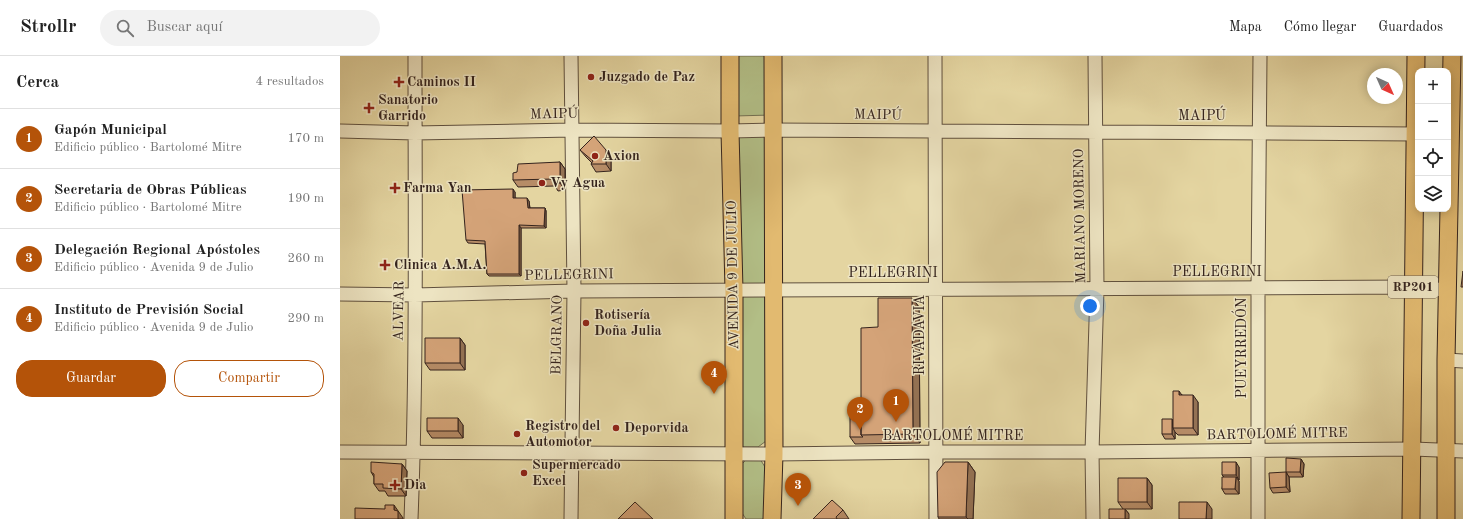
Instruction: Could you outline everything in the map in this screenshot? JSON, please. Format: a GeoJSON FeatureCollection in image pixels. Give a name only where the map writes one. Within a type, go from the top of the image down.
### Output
{"type":"FeatureCollection","features":[{"type":"Feature","properties":{"kind":"main road","name":"AVENIDA 9 DE JULIO"},"geometry":{"type":"LineString","coordinates":[[730,56],[730,131],[734,290],[734,519]]}},
{"type":"Feature","properties":{"kind":"main road"},"geometry":{"type":"LineString","coordinates":[[772,519],[774,454],[773,56]]}},
{"type":"Feature","properties":{"kind":"main road","name":"RP201"},"geometry":{"type":"LineString","coordinates":[[1416,56],[1416,104]]}},
{"type":"Feature","properties":{"kind":"main road","name":"RP201"},"geometry":{"type":"LineString","coordinates":[[1446,519],[1446,360],[1452,56]]}},
{"type":"Feature","properties":{"kind":"main road","name":"RP201"},"geometry":{"type":"LineString","coordinates":[[1411,519],[1416,140]]}},
{"type":"Feature","properties":{"kind":"street","name":"ALVEAR"},"geometry":{"type":"LineString","coordinates":[[411,519],[415,295],[416,56]]}},
{"type":"Feature","properties":{"kind":"street","name":"BELGRANO"},"geometry":{"type":"LineString","coordinates":[[570,519],[574,291],[571,56]]}},
{"type":"Feature","properties":{"kind":"street","name":"RIVADAVIA"},"geometry":{"type":"LineString","coordinates":[[935,56],[936,519]]}},
{"type":"Feature","properties":{"kind":"street","name":"MARIANO MORENO"},"geometry":{"type":"LineString","coordinates":[[1093,519],[1092,452],[1097,289],[1095,56]]}},
{"type":"Feature","properties":{"kind":"street","name":"PUEYRREDÓN"},"geometry":{"type":"LineString","coordinates":[[1258,519],[1260,56]]}},
{"type":"Feature","properties":{"kind":"street","name":"MAIPÚ"},"geometry":{"type":"LineString","coordinates":[[340,131],[415,133],[572,130],[773,130],[1415,134]]}},
{"type":"Feature","properties":{"kind":"street","name":"PELLEGRINI"},"geometry":{"type":"LineString","coordinates":[[340,294],[415,295],[574,291],[936,289],[1414,288],[1447,290]]}},
{"type":"Feature","properties":{"kind":"street"},"geometry":{"type":"LineString","coordinates":[[1446,360],[1463,360]]}},
{"type":"Feature","properties":{"kind":"street","name":"BARTOLOMÉ MITRE"},"geometry":{"type":"LineString","coordinates":[[340,452],[413,454],[774,454],[1413,449],[1463,450]]}},
{"type":"Feature","properties":{"kind":"green space"},"geometry":{"type":"Polygon","coordinates":[[[734,56],[773,56],[772,115],[734,116],[734,56]]]}},
{"type":"Feature","properties":{"kind":"green space"},"geometry":{"type":"Polygon","coordinates":[[[769,134],[767,287],[734,287],[732,135],[769,134]]]}},
{"type":"Feature","properties":{"kind":"green space"},"geometry":{"type":"Polygon","coordinates":[[[734,293],[767,293],[766,441],[758,447],[739,447],[734,293]]]}},
{"type":"Feature","properties":{"kind":"green space"},"geometry":{"type":"Polygon","coordinates":[[[747,459],[760,459],[765,467],[766,513],[763,519],[746,519],[742,513],[740,466],[747,459]]]}},
{"type":"Feature","properties":{"kind":"building"},"geometry":{"type":"Polygon","coordinates":[[[594,136],[606,150],[606,164],[591,164],[593,161],[580,150],[594,136]]]}},
{"type":"Feature","properties":{"kind":"building"},"geometry":{"type":"Polygon","coordinates":[[[560,162],[560,183],[553,183],[553,179],[513,180],[513,173],[517,172],[518,164],[560,162]]]}},
{"type":"Feature","properties":{"kind":"building"},"geometry":{"type":"Polygon","coordinates":[[[513,189],[513,198],[527,198],[528,208],[545,208],[544,226],[519,225],[519,274],[487,274],[485,241],[466,240],[462,190],[513,189]]]}},
{"type":"Feature","properties":{"kind":"building"},"geometry":{"type":"Polygon","coordinates":[[[1463,271],[1463,287],[1461,287],[1463,271]]]}},
{"type":"Feature","properties":{"kind":"building"},"geometry":{"type":"Polygon","coordinates":[[[878,298],[912,298],[913,434],[861,435],[861,328],[878,327],[878,298]]]}},
{"type":"Feature","properties":{"kind":"building"},"geometry":{"type":"Polygon","coordinates":[[[425,338],[460,338],[460,363],[425,363],[425,338]]]}},
{"type":"Feature","properties":{"kind":"building"},"geometry":{"type":"Polygon","coordinates":[[[1173,391],[1179,391],[1179,395],[1193,395],[1193,428],[1173,428],[1173,391]]]}},
{"type":"Feature","properties":{"kind":"building"},"geometry":{"type":"Polygon","coordinates":[[[850,406],[861,406],[861,435],[863,437],[850,437],[850,406]]]}},
{"type":"Feature","properties":{"kind":"building"},"geometry":{"type":"Polygon","coordinates":[[[427,418],[458,418],[458,431],[427,431],[427,418]]]}},
{"type":"Feature","properties":{"kind":"building"},"geometry":{"type":"Polygon","coordinates":[[[1162,419],[1172,419],[1172,434],[1162,434],[1162,419]]]}},
{"type":"Feature","properties":{"kind":"building"},"geometry":{"type":"Polygon","coordinates":[[[1286,458],[1301,459],[1300,472],[1286,472],[1286,458]]]}},
{"type":"Feature","properties":{"kind":"building"},"geometry":{"type":"Polygon","coordinates":[[[371,462],[402,464],[401,489],[383,488],[383,484],[374,484],[374,474],[371,472],[371,462]]]}},
{"type":"Feature","properties":{"kind":"building"},"geometry":{"type":"Polygon","coordinates":[[[945,462],[968,462],[966,517],[938,517],[937,472],[945,462]]]}},
{"type":"Feature","properties":{"kind":"building"},"geometry":{"type":"Polygon","coordinates":[[[1222,462],[1236,462],[1236,475],[1222,475],[1222,462]]]}},
{"type":"Feature","properties":{"kind":"building"},"geometry":{"type":"Polygon","coordinates":[[[1286,472],[1286,487],[1270,488],[1269,473],[1286,472]]]}},
{"type":"Feature","properties":{"kind":"building"},"geometry":{"type":"Polygon","coordinates":[[[1222,477],[1236,477],[1235,489],[1222,489],[1222,477]]]}},
{"type":"Feature","properties":{"kind":"building"},"geometry":{"type":"Polygon","coordinates":[[[1118,478],[1147,478],[1147,502],[1118,502],[1118,478]]]}},
{"type":"Feature","properties":{"kind":"building"},"geometry":{"type":"Polygon","coordinates":[[[832,500],[843,510],[836,517],[837,519],[813,519],[832,500]]]}},
{"type":"Feature","properties":{"kind":"building"},"geometry":{"type":"Polygon","coordinates":[[[635,502],[653,519],[618,519],[635,502]]]}},
{"type":"Feature","properties":{"kind":"building"},"geometry":{"type":"Polygon","coordinates":[[[1179,502],[1207,502],[1206,519],[1179,519],[1179,502]]]}},
{"type":"Feature","properties":{"kind":"building"},"geometry":{"type":"Polygon","coordinates":[[[385,505],[394,505],[394,510],[398,511],[398,519],[355,519],[355,508],[385,509],[385,505]]]}},
{"type":"Feature","properties":{"kind":"building"},"geometry":{"type":"Polygon","coordinates":[[[1109,509],[1125,509],[1125,519],[1109,519],[1109,509]]]}},
{"type":"Feature","properties":{"kind":"place","name":"Juzgado de Paz"},"geometry":{"type":"Point","coordinates":[591,77]}},
{"type":"Feature","properties":{"kind":"place","name":"Caminos II"},"geometry":{"type":"Point","coordinates":[399,82]}},
{"type":"Feature","properties":{"kind":"place","name":"Sanatorio Garrido"},"geometry":{"type":"Point","coordinates":[369,108]}},
{"type":"Feature","properties":{"kind":"place","name":"Axion"},"geometry":{"type":"Point","coordinates":[595,156]}},
{"type":"Feature","properties":{"kind":"place","name":"Vy Agua"},"geometry":{"type":"Point","coordinates":[542,183]}},
{"type":"Feature","properties":{"kind":"place","name":"Farma Yan"},"geometry":{"type":"Point","coordinates":[395,188]}},
{"type":"Feature","properties":{"kind":"place","name":"Clinica A.M.A."},"geometry":{"type":"Point","coordinates":[385,265]}},
{"type":"Feature","properties":{"kind":"place","name":"Rotisería Doña Julia"},"geometry":{"type":"Point","coordinates":[586,323]}},
{"type":"Feature","properties":{"kind":"place","name":"Instituto de Previsión Social"},"geometry":{"type":"Point","coordinates":[714,394]}},
{"type":"Feature","properties":{"kind":"place","name":"Gapón Municipal"},"geometry":{"type":"Point","coordinates":[896,422]}},
{"type":"Feature","properties":{"kind":"place","name":"Deporvida"},"geometry":{"type":"Point","coordinates":[616,428]}},
{"type":"Feature","properties":{"kind":"place","name":"Secretaria de Obras Públicas"},"geometry":{"type":"Point","coordinates":[860,430]}},
{"type":"Feature","properties":{"kind":"place","name":"Registro del Automotor"},"geometry":{"type":"Point","coordinates":[517,434]}},
{"type":"Feature","properties":{"kind":"place","name":"Supermercado Excel"},"geometry":{"type":"Point","coordinates":[524,473]}},
{"type":"Feature","properties":{"kind":"place","name":"Dia"},"geometry":{"type":"Point","coordinates":[395,485]}},
{"type":"Feature","properties":{"kind":"place","name":"Delegación Regional Apóstoles"},"geometry":{"type":"Point","coordinates":[798,506]}}]}
